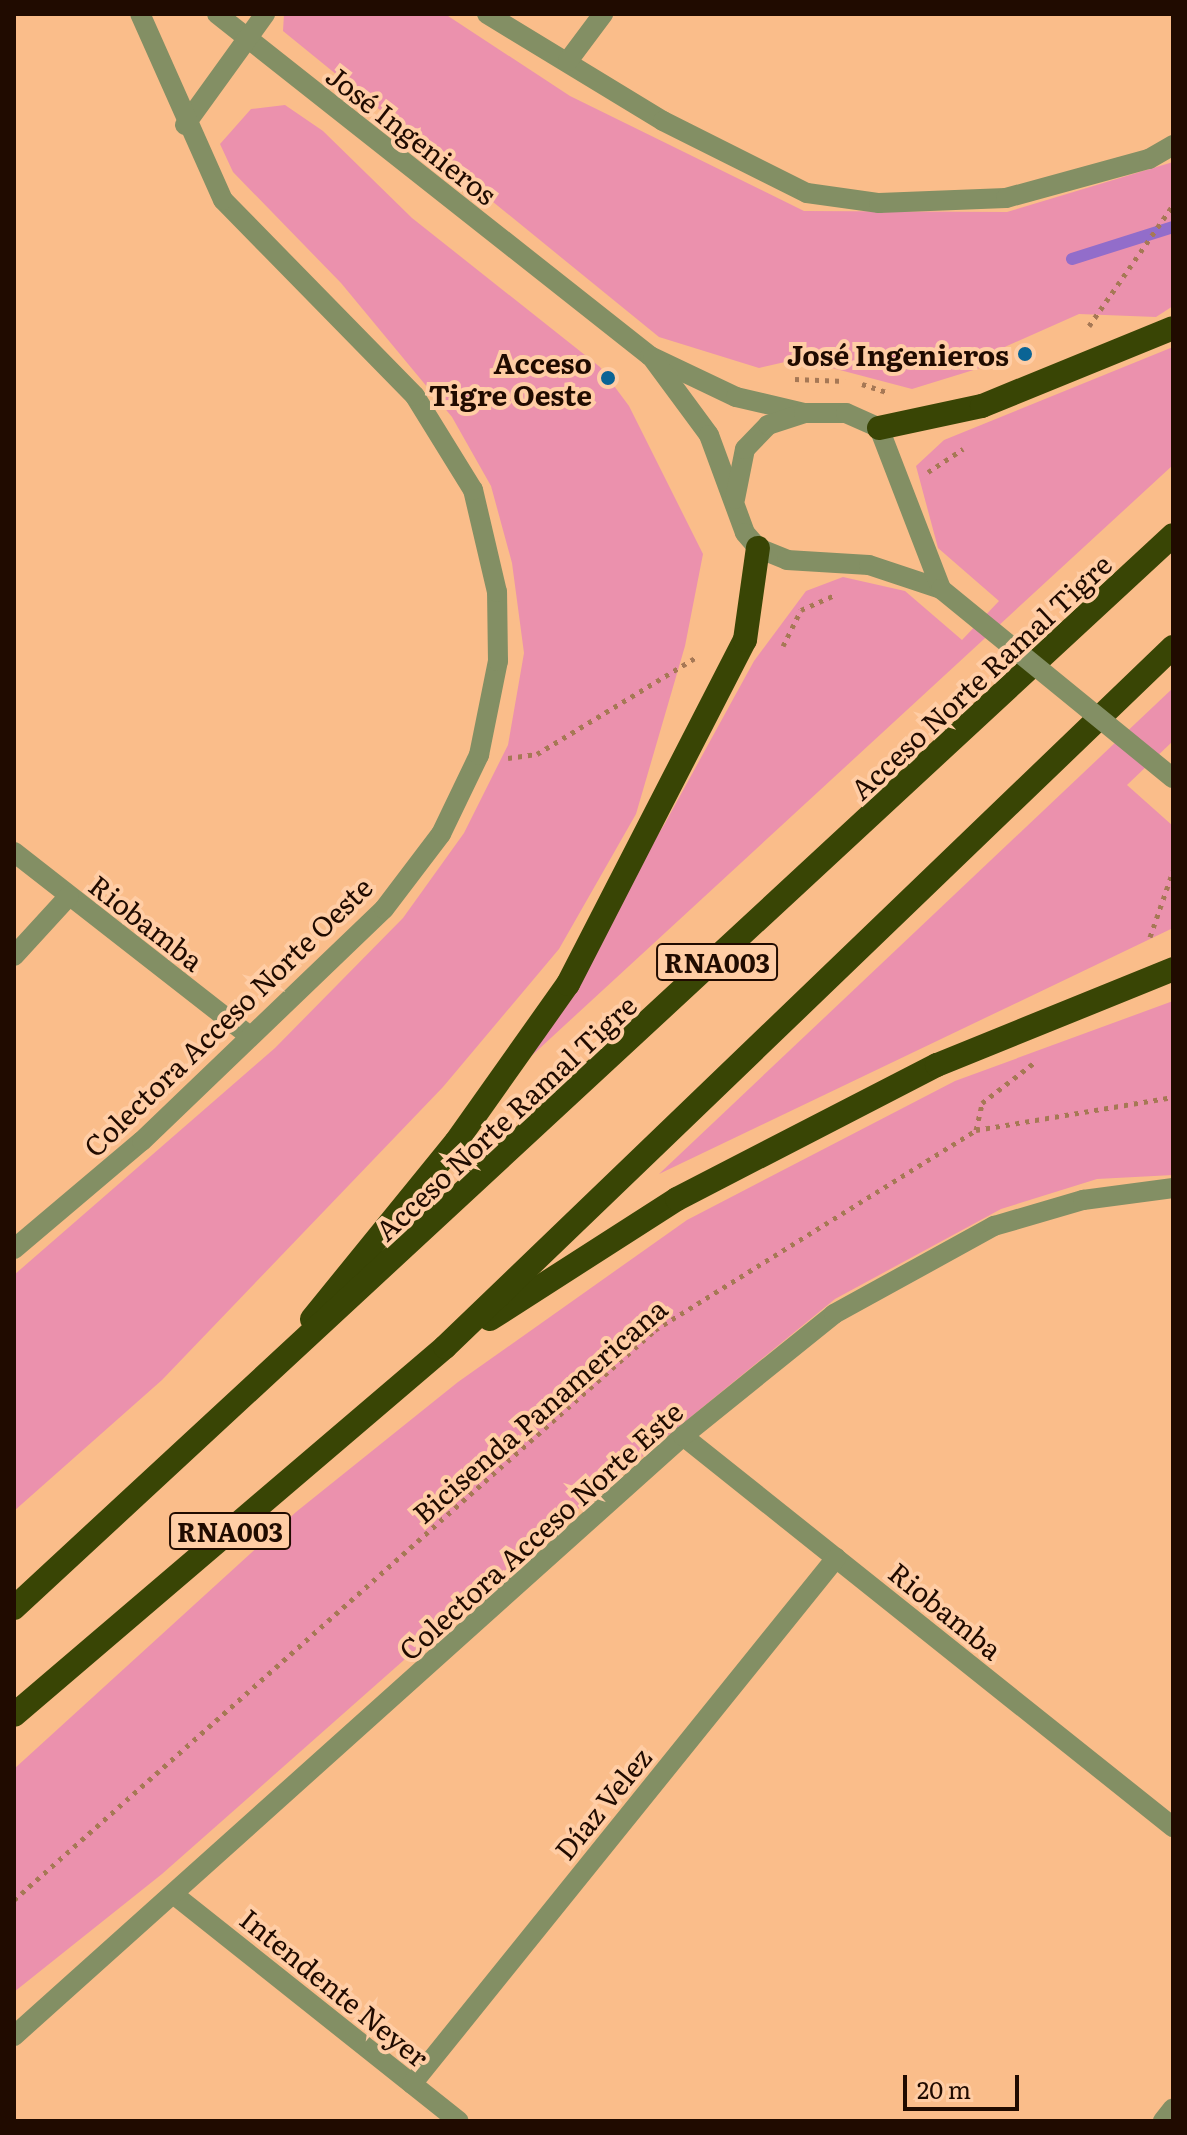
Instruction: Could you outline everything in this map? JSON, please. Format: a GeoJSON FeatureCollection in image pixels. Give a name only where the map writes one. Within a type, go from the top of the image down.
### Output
{"type":"FeatureCollection","features":[{"type":"Feature","properties":{"kind":"highway"},"geometry":{"type":"LineString","coordinates":[[879,428],[982,406],[1173,328]]}},
{"type":"Feature","properties":{"kind":"highway","name":"Acceso Norte Ramal Tigre"},"geometry":{"type":"LineString","coordinates":[[14,1608],[259,1385],[1173,535]]}},
{"type":"Feature","properties":{"kind":"highway"},"geometry":{"type":"LineString","coordinates":[[259,1385],[456,1142],[568,984],[745,640],[758,548]]}},
{"type":"Feature","properties":{"kind":"highway","name":"RNA003"},"geometry":{"type":"LineString","coordinates":[[14,1715],[445,1347],[1173,647]]}},
{"type":"Feature","properties":{"kind":"highway"},"geometry":{"type":"LineString","coordinates":[[445,1347],[704,1185],[937,1065],[1173,969]]}},
{"type":"Feature","properties":{"kind":"street","name":"Colectora Acceso Norte Oeste"},"geometry":{"type":"LineString","coordinates":[[14,1249],[142,1141],[247,1034],[384,909],[441,834],[479,755],[498,661],[498,605],[473,490],[415,396],[223,200],[185,125],[140,14]]}},
{"type":"Feature","properties":{"kind":"street","name":"José Ingenieros"},"geometry":{"type":"LineString","coordinates":[[217,14],[650,356],[736,397],[804,413]]}},
{"type":"Feature","properties":{"kind":"street"},"geometry":{"type":"LineString","coordinates":[[185,125],[249,42],[265,14]]}},
{"type":"Feature","properties":{"kind":"street"},"geometry":{"type":"LineString","coordinates":[[487,14],[663,121],[807,193],[879,203],[1006,198],[1149,159],[1173,145]]}},
{"type":"Feature","properties":{"kind":"street"},"geometry":{"type":"LineString","coordinates":[[568,61],[603,14]]}},
{"type":"Feature","properties":{"kind":"street","name":"José Ingenieros"},"geometry":{"type":"LineString","coordinates":[[650,356],[709,435],[758,548]]}},
{"type":"Feature","properties":{"kind":"street"},"geometry":{"type":"LineString","coordinates":[[735,499],[745,449],[768,425],[804,413],[846,413],[879,428],[941,589]]}},
{"type":"Feature","properties":{"kind":"street"},"geometry":{"type":"LineString","coordinates":[[758,548],[787,560],[869,565],[941,589],[1173,778]]}},
{"type":"Feature","properties":{"kind":"street","name":"Riobamba"},"geometry":{"type":"LineString","coordinates":[[14,852],[247,1034]]}},
{"type":"Feature","properties":{"kind":"street"},"geometry":{"type":"LineString","coordinates":[[14,956],[69,896]]}},
{"type":"Feature","properties":{"kind":"street","name":"Colectora Acceso Norte Este"},"geometry":{"type":"LineString","coordinates":[[14,2036],[177,1897],[683,1436],[834,1314],[923,1262],[994,1226],[1083,1200],[1173,1188]]}},
{"type":"Feature","properties":{"kind":"street","name":"Riobamba"},"geometry":{"type":"LineString","coordinates":[[683,1436],[1173,1827]]}},
{"type":"Feature","properties":{"kind":"street","name":"Díaz Velez"},"geometry":{"type":"LineString","coordinates":[[412,2084],[836,1558]]}},
{"type":"Feature","properties":{"kind":"street","name":"Intendente Neyer"},"geometry":{"type":"LineString","coordinates":[[177,1897],[459,2121]]}},
{"type":"Feature","properties":{"kind":"street"},"geometry":{"type":"LineString","coordinates":[[1163,2121],[1173,2108]]}},
{"type":"Feature","properties":{"kind":"path"},"geometry":{"type":"LineString","coordinates":[[1086,331],[1173,205]]}},
{"type":"Feature","properties":{"kind":"path"},"geometry":{"type":"LineString","coordinates":[[778,383],[816,375],[901,397]]}},
{"type":"Feature","properties":{"kind":"path"},"geometry":{"type":"LineString","coordinates":[[783,646],[801,610],[846,593]]}},
{"type":"Feature","properties":{"kind":"path"},"geometry":{"type":"LineString","coordinates":[[479,755],[537,754],[707,646]]}},
{"type":"Feature","properties":{"kind":"path"},"geometry":{"type":"LineString","coordinates":[[1150,937],[1173,871]]}},
{"type":"Feature","properties":{"kind":"path"},"geometry":{"type":"LineString","coordinates":[[976,1130],[982,1103],[1050,1055]]}},
{"type":"Feature","properties":{"kind":"path","name":"Bicisenda Panamericana"},"geometry":{"type":"LineString","coordinates":[[14,1900],[655,1330],[976,1130],[1173,1097]]}},
{"type":"Feature","properties":{"kind":"shaded area"},"geometry":{"type":"Polygon","coordinates":[[[284,14],[445,14],[570,96],[804,211],[1007,212],[1173,162],[1173,306],[1156,317],[1079,314],[998,350],[980,368],[912,389],[798,359],[759,368],[659,337],[283,31],[284,14]]]}},
{"type":"Feature","properties":{"kind":"shaded area"},"geometry":{"type":"Polygon","coordinates":[[[285,105],[323,131],[412,218],[600,367],[629,406],[703,554],[685,646],[636,814],[559,949],[443,1087],[162,1380],[14,1511],[14,1275],[275,1048],[403,918],[464,833],[508,745],[524,653],[512,563],[491,486],[452,417],[341,283],[233,172],[220,144],[251,109],[285,105]]]}},
{"type":"Feature","properties":{"kind":"shaded area"},"geometry":{"type":"Polygon","coordinates":[[[1173,347],[1173,465],[502,1083],[664,825],[754,661],[806,591],[843,577],[905,591],[962,640],[999,601],[938,548],[916,466],[944,440],[1173,347]]]}},
{"type":"Feature","properties":{"kind":"shaded area"},"geometry":{"type":"Polygon","coordinates":[[[1173,688],[1173,741],[1127,785],[1173,826],[1173,928],[659,1174],[1173,688]]]}},
{"type":"Feature","properties":{"kind":"shaded area"},"geometry":{"type":"Polygon","coordinates":[[[1173,1001],[1173,1175],[1097,1179],[1001,1209],[835,1299],[533,1546],[162,1874],[14,1992],[14,1769],[296,1512],[458,1382],[687,1220],[955,1081],[1173,1001]]]}},
{"type":"Feature","properties":{"kind":"waterway"},"geometry":{"type":"LineString","coordinates":[[1072,259],[1173,227]]}},
{"type":"Feature","properties":{"kind":"place","name":"José Ingenieros"},"geometry":{"type":"Point","coordinates":[1025,354]}},
{"type":"Feature","properties":{"kind":"place","name":"Acceso Tigre Oeste"},"geometry":{"type":"Point","coordinates":[608,378]}}]}
